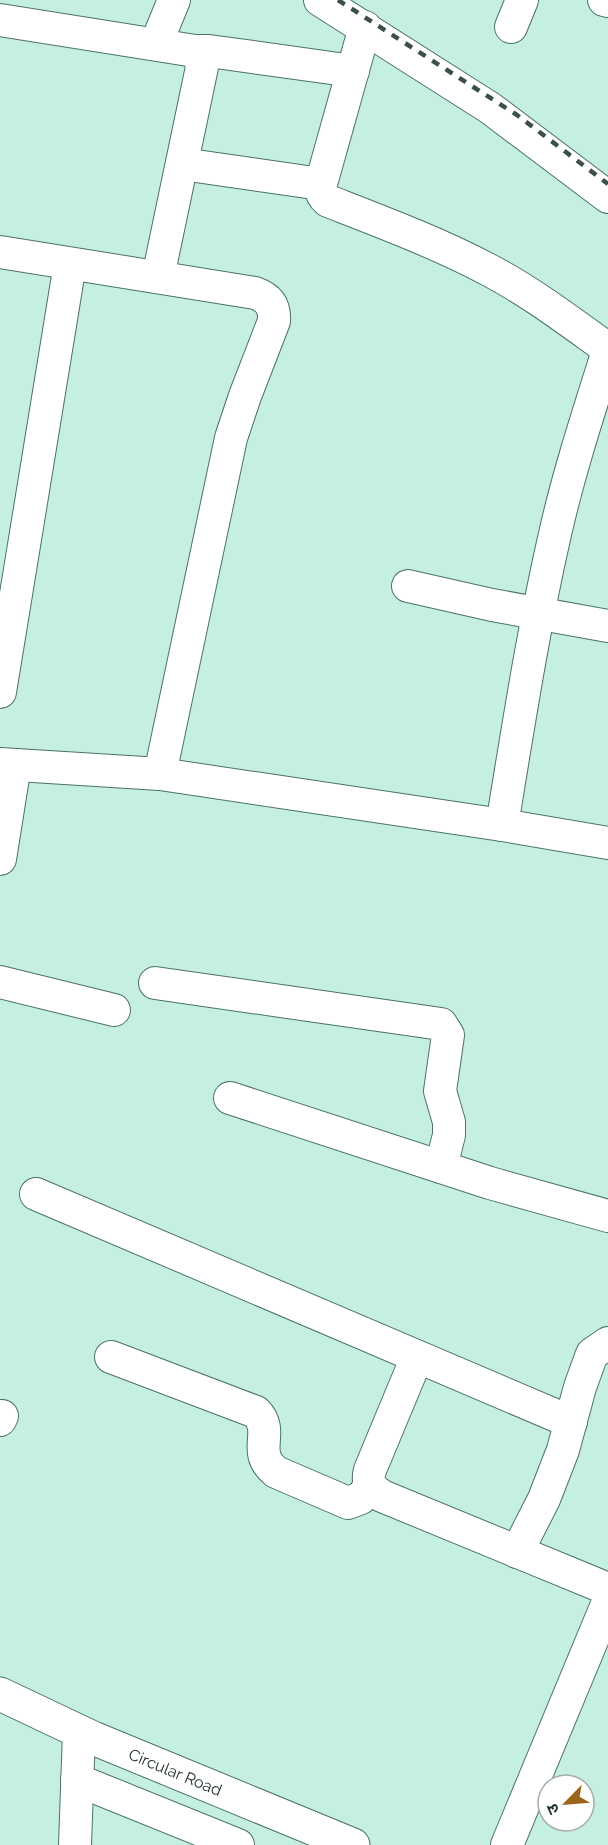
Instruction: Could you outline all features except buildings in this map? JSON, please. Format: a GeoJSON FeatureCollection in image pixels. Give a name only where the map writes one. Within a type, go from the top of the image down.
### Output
{"type":"FeatureCollection","features":[{"type":"Feature","properties":{"kind":"main road","name":"Circular Road"},"geometry":{"type":"LineString","coordinates":[[0,1694],[79,1731],[353,1845]]}},
{"type":"Feature","properties":{"kind":"street"},"geometry":{"type":"LineString","coordinates":[[156,44],[174,0]]}},
{"type":"Feature","properties":{"kind":"street"},"geometry":{"type":"LineString","coordinates":[[320,0],[490,108],[608,197]]}},
{"type":"Feature","properties":{"kind":"street"},"geometry":{"type":"LineString","coordinates":[[0,20],[195,51],[353,71]]}},
{"type":"Feature","properties":{"kind":"street"},"geometry":{"type":"LineString","coordinates":[[365,27],[320,191],[328,201],[430,242],[489,270],[537,298],[608,350],[570,478],[538,613],[502,825]]}},
{"type":"Feature","properties":{"kind":"street"},"geometry":{"type":"LineString","coordinates":[[158,277],[202,67],[195,51]]}},
{"type":"Feature","properties":{"kind":"street"},"geometry":{"type":"LineString","coordinates":[[182,164],[321,184]]}},
{"type":"Feature","properties":{"kind":"street"},"geometry":{"type":"LineString","coordinates":[[0,252],[255,293],[267,298],[274,313],[274,321],[231,438],[160,774]]}},
{"type":"Feature","properties":{"kind":"street"},"geometry":{"type":"LineString","coordinates":[[0,692],[9,579],[70,264]]}},
{"type":"Feature","properties":{"kind":"street"},"geometry":{"type":"LineString","coordinates":[[408,586],[608,626]]}},
{"type":"Feature","properties":{"kind":"street"},"geometry":{"type":"LineString","coordinates":[[0,859],[8,764],[160,774],[608,843]]}},
{"type":"Feature","properties":{"kind":"street"},"geometry":{"type":"LineString","coordinates":[[0,982],[114,1010]]}},
{"type":"Feature","properties":{"kind":"street"},"geometry":{"type":"LineString","coordinates":[[154,983],[441,1024],[448,1035],[440,1091],[449,1122],[449,1135],[441,1167]]}},
{"type":"Feature","properties":{"kind":"street"},"geometry":{"type":"LineString","coordinates":[[230,1098],[490,1183],[608,1216]]}},
{"type":"Feature","properties":{"kind":"street"},"geometry":{"type":"LineString","coordinates":[[36,1194],[571,1422]]}},
{"type":"Feature","properties":{"kind":"street"},"geometry":{"type":"LineString","coordinates":[[517,1552],[544,1499],[563,1450],[580,1387],[592,1354],[608,1343]]}},
{"type":"Feature","properties":{"kind":"street"},"geometry":{"type":"LineString","coordinates":[[417,1356],[370,1470],[368,1482],[370,1486],[382,1496],[608,1589]]}},
{"type":"Feature","properties":{"kind":"street"},"geometry":{"type":"LineString","coordinates":[[111,1357],[256,1412],[265,1425],[264,1456],[276,1472],[348,1503],[361,1498],[370,1486]]}},
{"type":"Feature","properties":{"kind":"street"},"geometry":{"type":"LineString","coordinates":[[507,1845],[608,1602]]}},
{"type":"Feature","properties":{"kind":"street"},"geometry":{"type":"LineString","coordinates":[[75,1845],[79,1731]]}},
{"type":"Feature","properties":{"kind":"street"},"geometry":{"type":"LineString","coordinates":[[77,1780],[238,1845]]}},
{"type":"Feature","properties":{"kind":"railway"},"geometry":{"type":"LineString","coordinates":[[338,0],[517,115],[608,184]]}}]}
